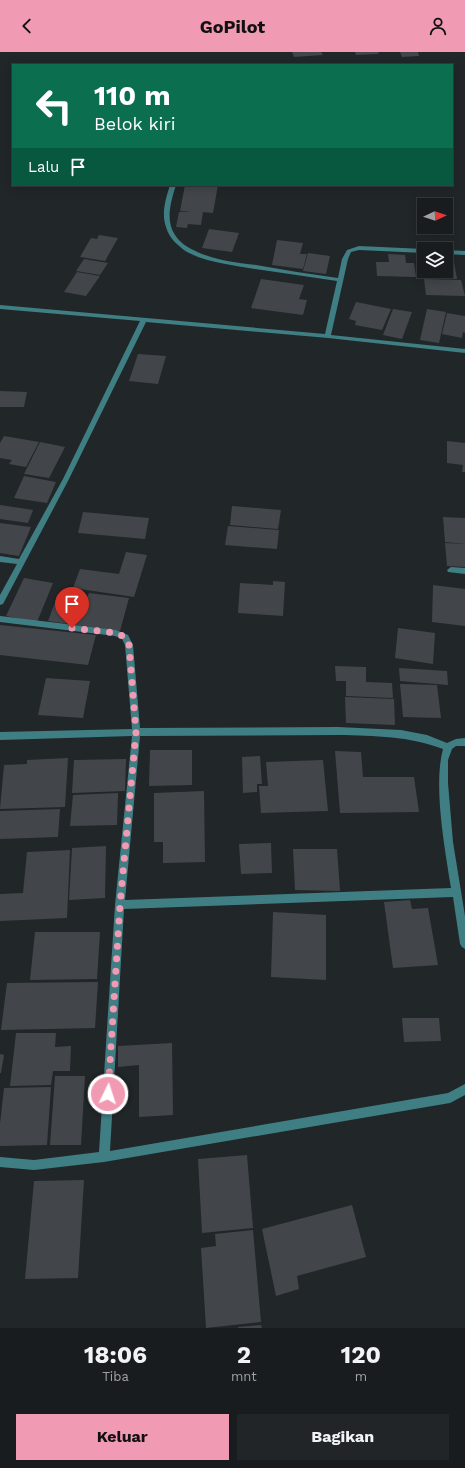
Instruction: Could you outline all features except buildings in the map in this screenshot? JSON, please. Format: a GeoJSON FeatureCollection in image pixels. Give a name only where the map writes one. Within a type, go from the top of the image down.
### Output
{"type":"FeatureCollection","features":[{"type":"Feature","properties":{"kind":"street"},"geometry":{"type":"LineString","coordinates":[[173,186],[167,204],[167,222],[170,232],[176,242],[186,250],[199,256],[218,261],[340,280]]}},
{"type":"Feature","properties":{"kind":"street"},"geometry":{"type":"LineString","coordinates":[[328,336],[347,254],[353,249],[417,251]]}},
{"type":"Feature","properties":{"kind":"street"},"geometry":{"type":"LineString","coordinates":[[453,252],[465,253]]}},
{"type":"Feature","properties":{"kind":"street"},"geometry":{"type":"LineString","coordinates":[[0,307],[328,336],[465,351]]}},
{"type":"Feature","properties":{"kind":"street"},"geometry":{"type":"LineString","coordinates":[[0,602],[66,479],[144,319]]}},
{"type":"Feature","properties":{"kind":"street"},"geometry":{"type":"LineString","coordinates":[[0,559],[21,562]]}},
{"type":"Feature","properties":{"kind":"street"},"geometry":{"type":"LineString","coordinates":[[451,570],[465,571]]}},
{"type":"Feature","properties":{"kind":"street"},"geometry":{"type":"LineString","coordinates":[[0,619],[116,633],[125,637],[129,645],[136,732],[120,905],[104,1157]]}},
{"type":"Feature","properties":{"kind":"street"},"geometry":{"type":"LineString","coordinates":[[0,736],[246,730],[400,734],[427,739],[448,747]]}},
{"type":"Feature","properties":{"kind":"street"},"geometry":{"type":"LineString","coordinates":[[465,742],[453,743],[448,747],[444,760],[443,776],[456,892],[465,944]]}},
{"type":"Feature","properties":{"kind":"street"},"geometry":{"type":"LineString","coordinates":[[120,905],[456,892]]}},
{"type":"Feature","properties":{"kind":"street"},"geometry":{"type":"LineString","coordinates":[[0,1162],[34,1165],[104,1157],[443,1100],[450,1098],[465,1089]]}},
{"type":"Feature","properties":{"kind":"route"},"geometry":{"type":"LineString","coordinates":[[72,628],[116,633],[125,637],[129,645],[136,732],[120,905],[108,1094]]}}]}
